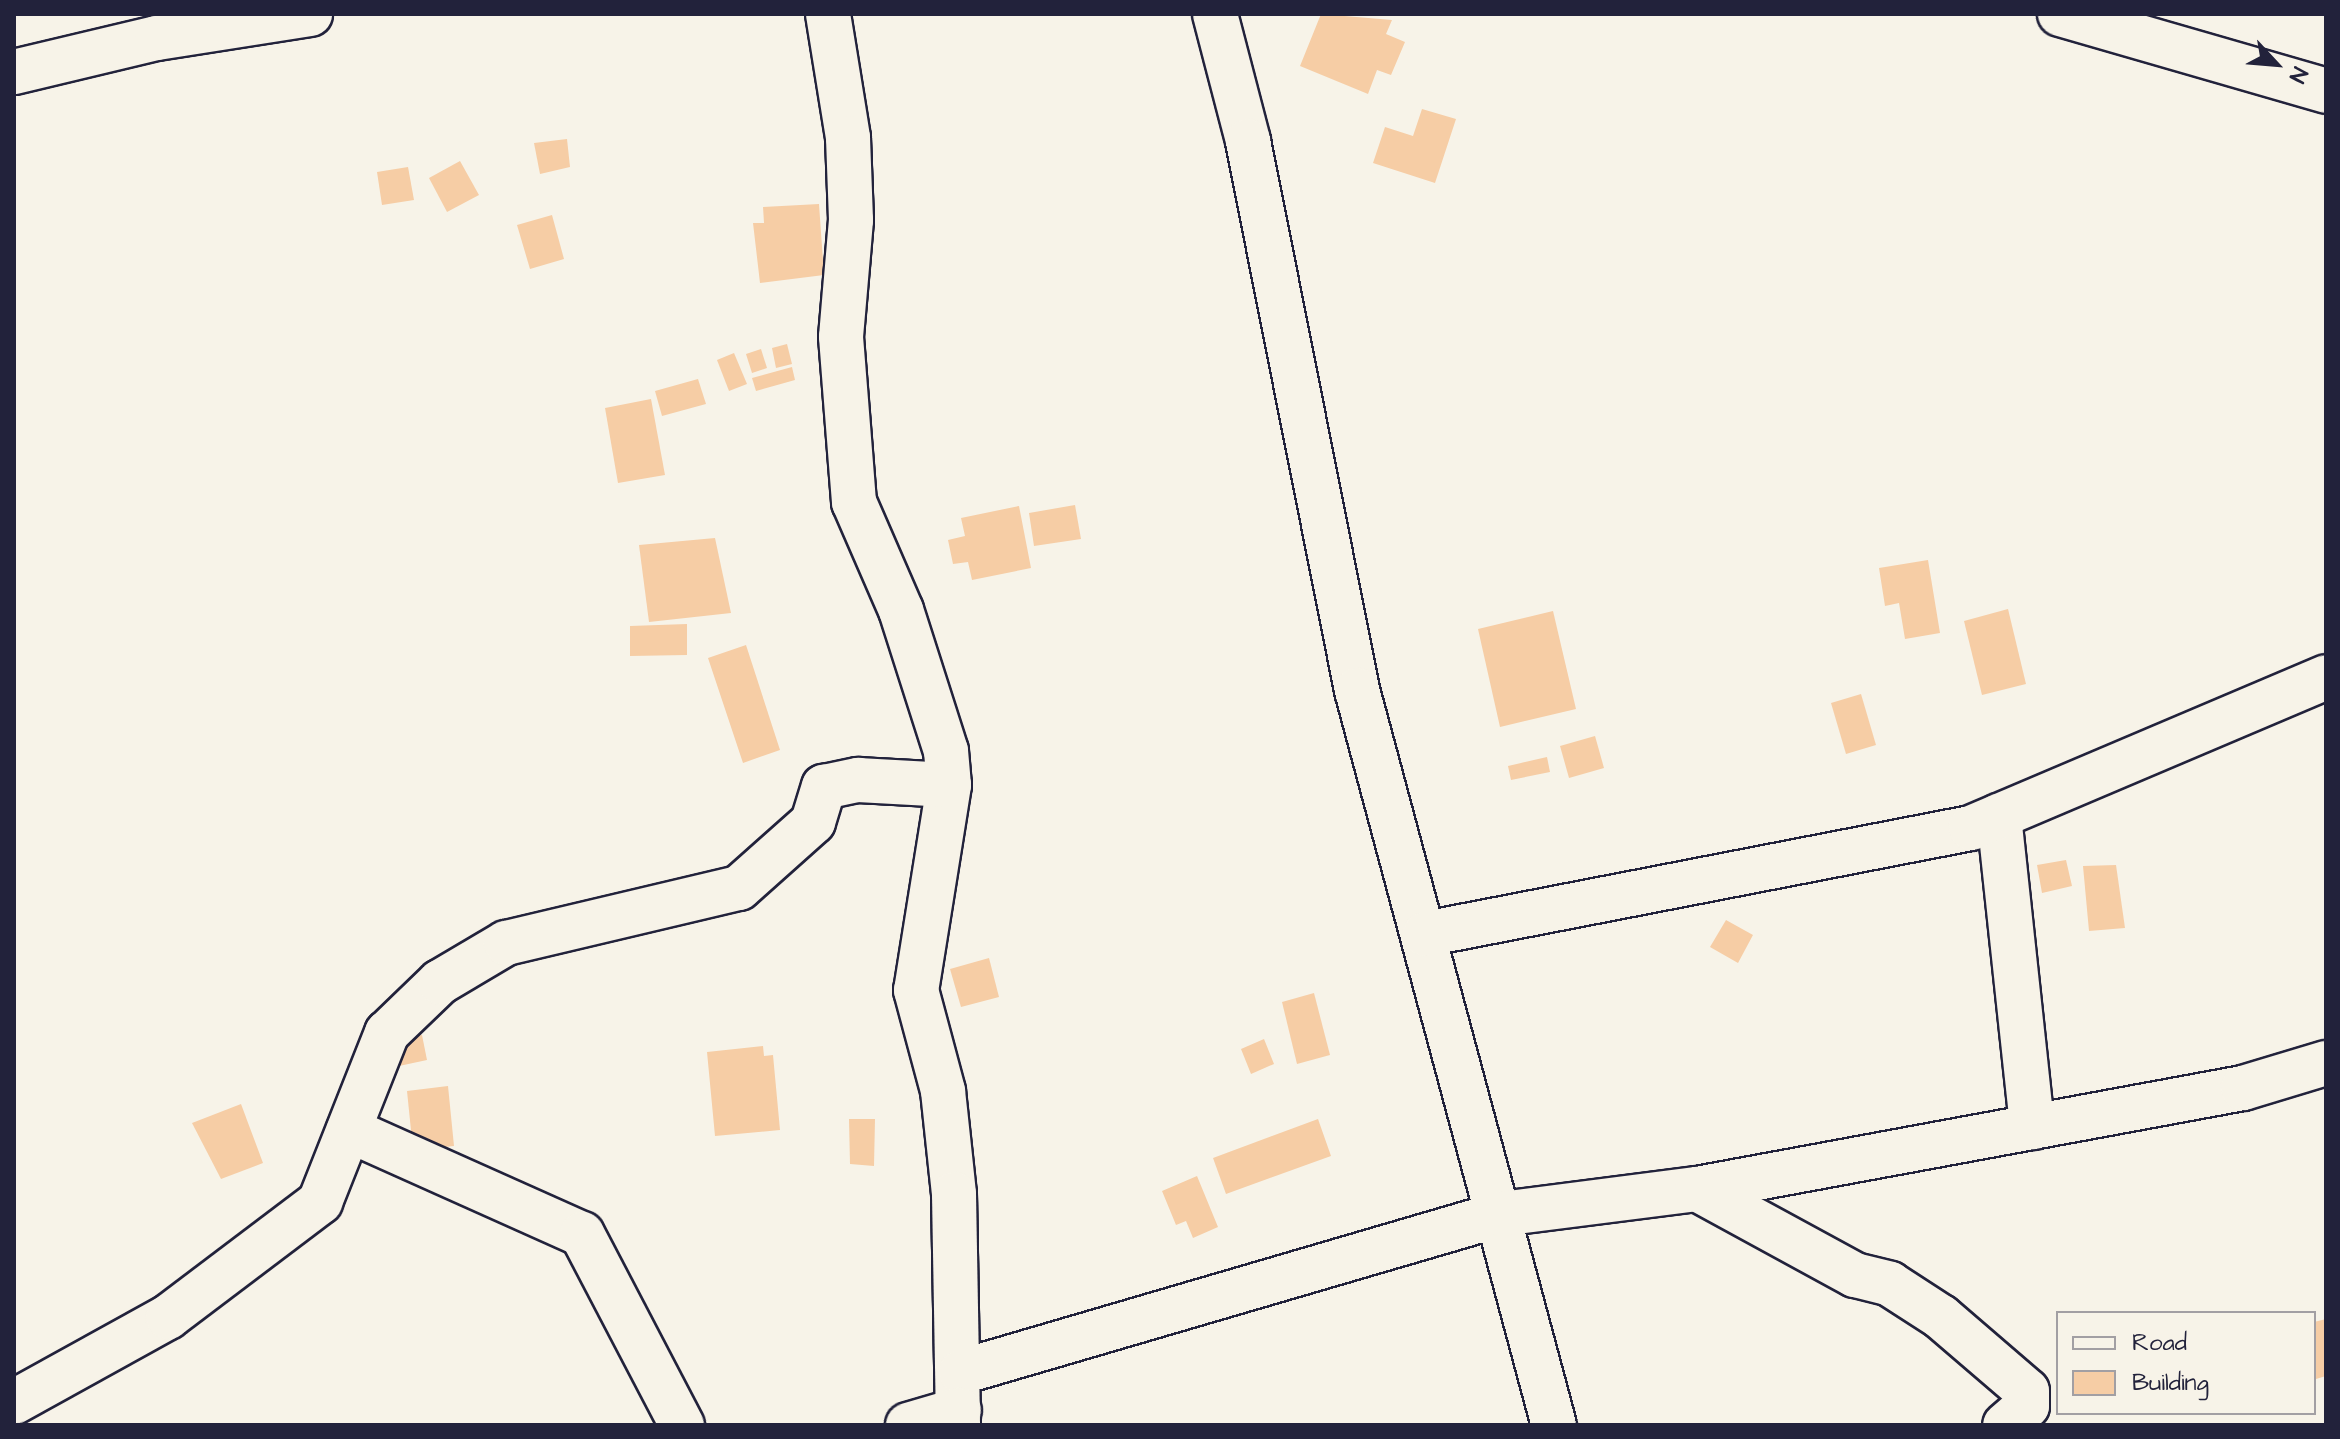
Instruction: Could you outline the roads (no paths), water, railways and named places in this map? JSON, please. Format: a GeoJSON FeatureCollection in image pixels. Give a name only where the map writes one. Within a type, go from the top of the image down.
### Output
{"type":"FeatureCollection","features":[{"type":"Feature","properties":{"kind":"street"},"geometry":{"type":"LineString","coordinates":[[14,72],[157,38],[310,14]]}},
{"type":"Feature","properties":{"kind":"street"},"geometry":{"type":"LineString","coordinates":[[828,14],[848,138],[851,220],[841,337],[854,502],[901,610],[946,751],[949,785],[916,990],[943,1091],[959,1402]]}},
{"type":"Feature","properties":{"kind":"street"},"geometry":{"type":"LineString","coordinates":[[1215,14],[1248,141],[1357,690],[1501,1214],[1554,1425]]}},
{"type":"Feature","properties":{"kind":"street"},"geometry":{"type":"LineString","coordinates":[[2060,14],[2326,91]]}},
{"type":"Feature","properties":{"kind":"street"},"geometry":{"type":"LineString","coordinates":[[1425,934],[1971,828],[2326,677]]}},
{"type":"Feature","properties":{"kind":"street"},"geometry":{"type":"LineString","coordinates":[[14,1402],[168,1317],[293,1227],[320,1202],[387,1033],[440,982],[506,943],[739,888],[813,822],[824,787],[858,780],[949,785]]}},
{"type":"Feature","properties":{"kind":"street"},"geometry":{"type":"LineString","coordinates":[[1999,816],[2032,1127]]}},
{"type":"Feature","properties":{"kind":"street"},"geometry":{"type":"LineString","coordinates":[[908,1425],[959,1402],[1501,1214],[1697,1189],[2243,1088],[2326,1063]]}},
{"type":"Feature","properties":{"kind":"street"},"geometry":{"type":"LineString","coordinates":[[349,1130],[582,1234],[682,1425]]}},
{"type":"Feature","properties":{"kind":"street"},"geometry":{"type":"LineString","coordinates":[[1697,1189],[1855,1275],[1890,1284],[1941,1317],[2027,1391],[2027,1406],[2005,1425]]}}]}
